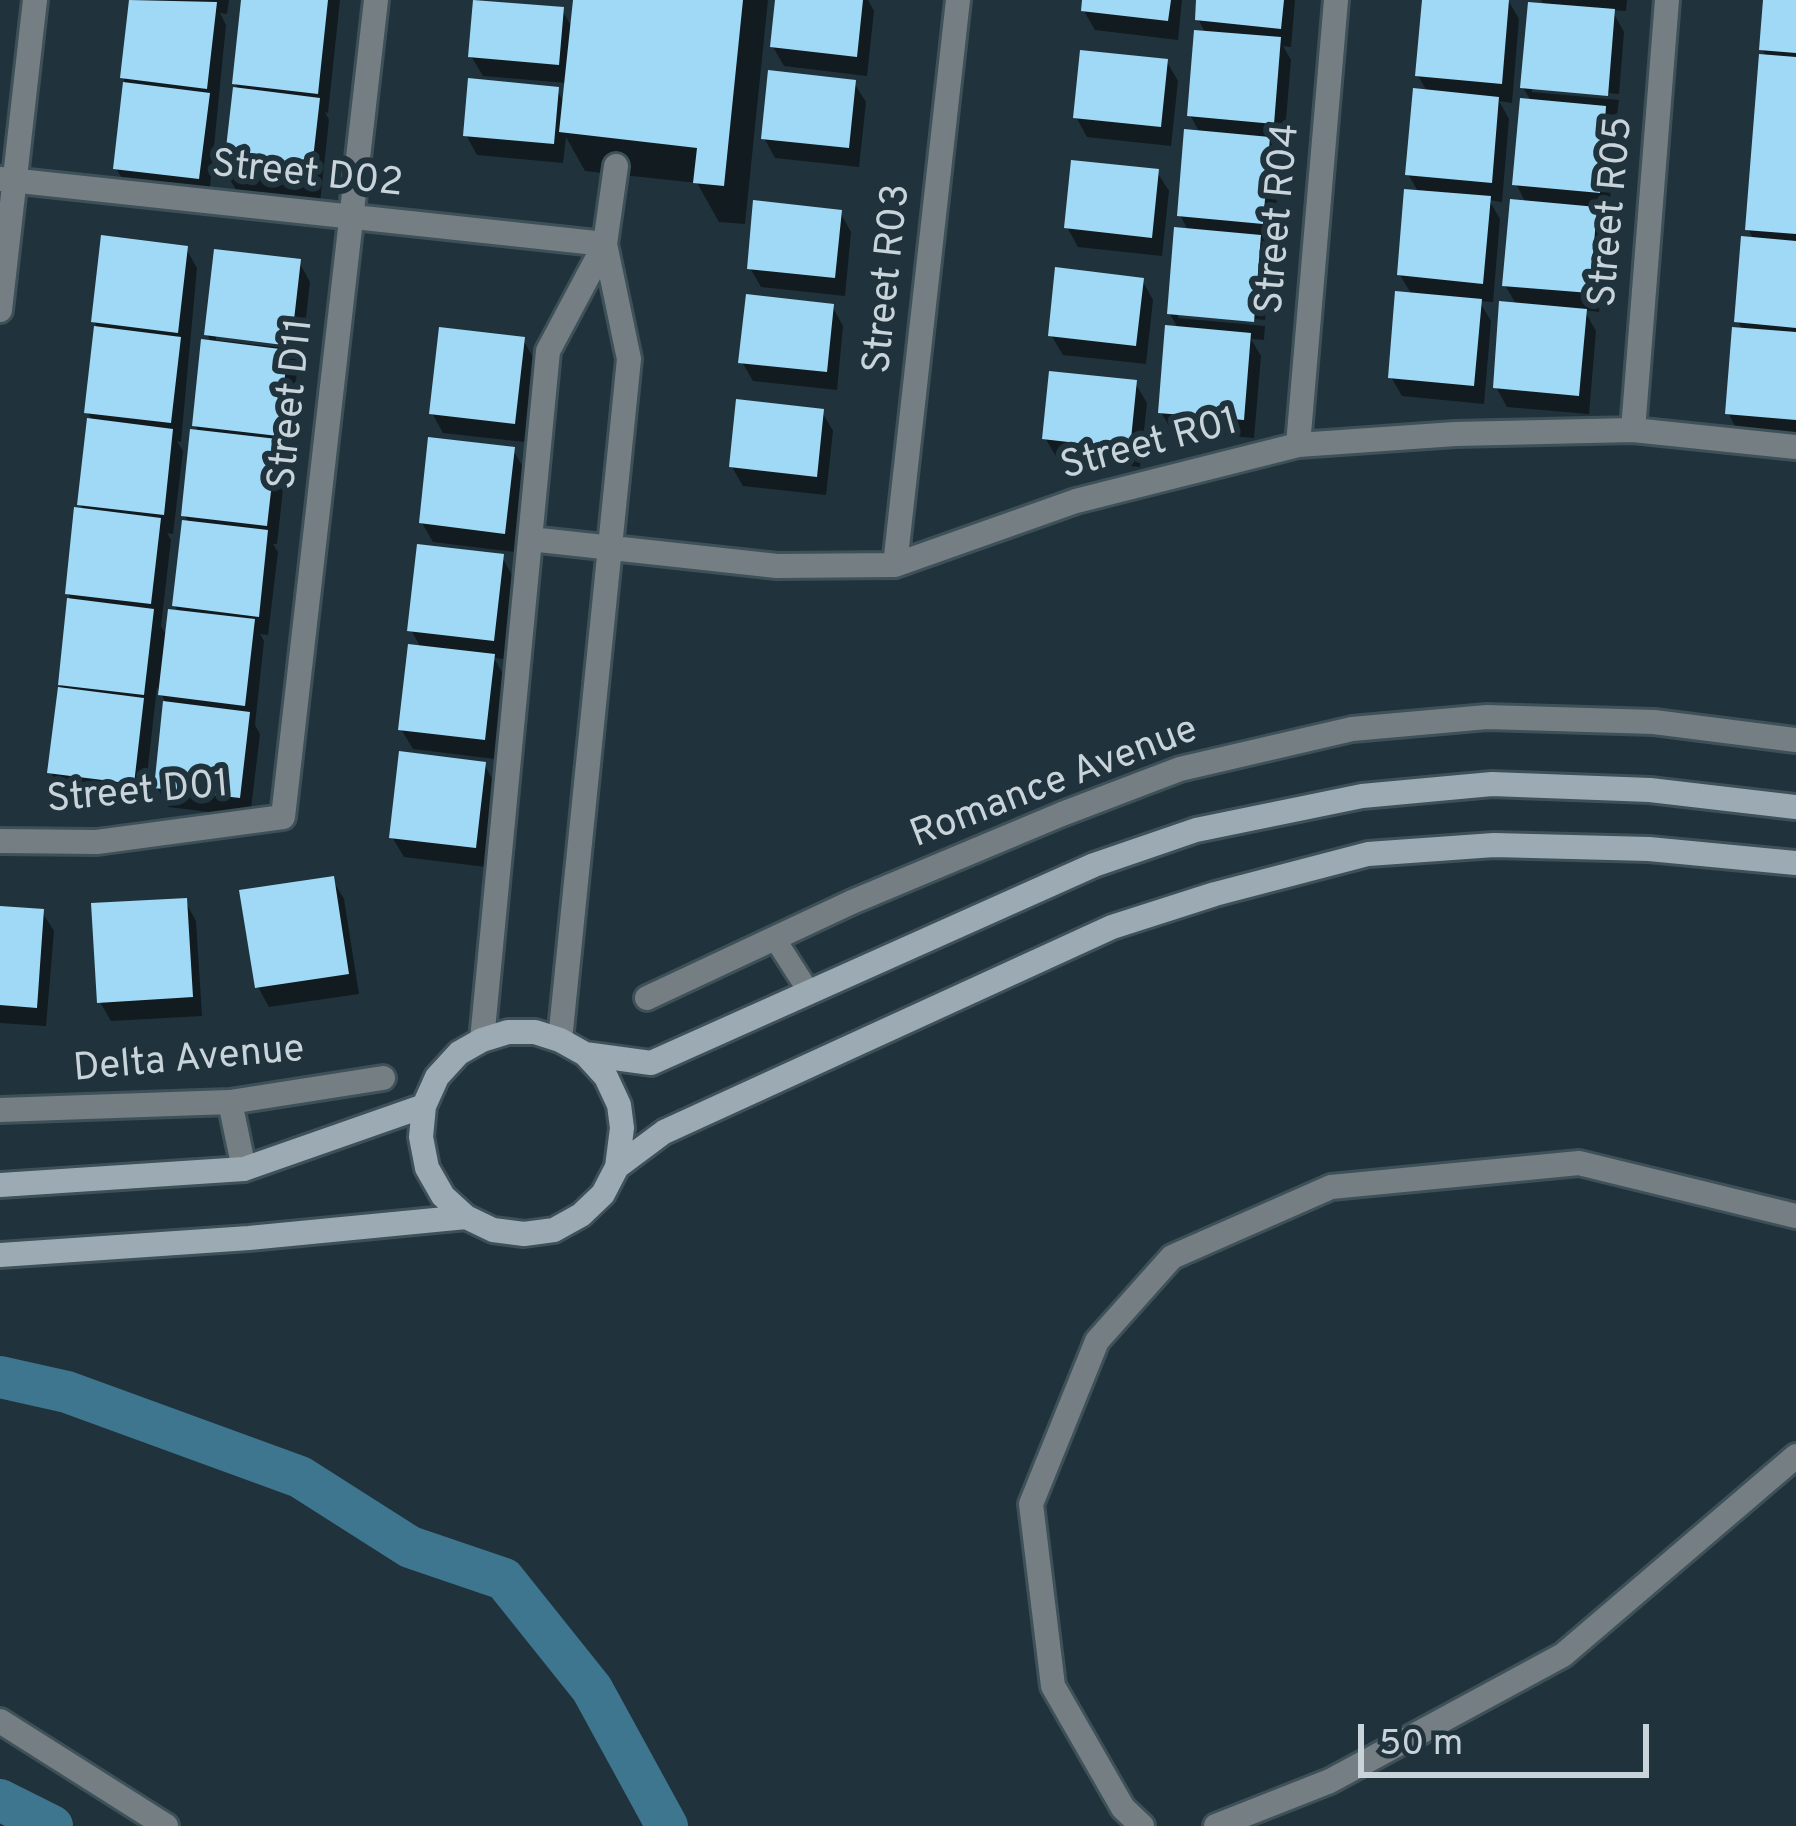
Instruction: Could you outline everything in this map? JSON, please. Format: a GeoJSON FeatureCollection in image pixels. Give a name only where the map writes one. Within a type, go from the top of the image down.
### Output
{"type":"FeatureCollection","features":[{"type":"Feature","properties":{"kind":"street"},"geometry":{"type":"LineString","coordinates":[[0,310],[7,180],[35,0]]}},
{"type":"Feature","properties":{"kind":"street","name":"Street D11"},"geometry":{"type":"LineString","coordinates":[[283,817],[376,0]]}},
{"type":"Feature","properties":{"kind":"street","name":"Street R03"},"geometry":{"type":"LineString","coordinates":[[895,565],[958,0]]}},
{"type":"Feature","properties":{"kind":"street","name":"Street R04"},"geometry":{"type":"LineString","coordinates":[[1298,445],[1336,0]]}},
{"type":"Feature","properties":{"kind":"street","name":"Street R05"},"geometry":{"type":"LineString","coordinates":[[1633,430],[1667,0]]}},
{"type":"Feature","properties":{"kind":"street"},"geometry":{"type":"LineString","coordinates":[[560,1040],[629,358],[605,244],[616,166]]}},
{"type":"Feature","properties":{"kind":"street","name":"Street D02"},"geometry":{"type":"LineString","coordinates":[[7,180],[605,244]]}},
{"type":"Feature","properties":{"kind":"street"},"geometry":{"type":"LineString","coordinates":[[482,1040],[548,351],[605,244]]}},
{"type":"Feature","properties":{"kind":"street","name":"Street R01"},"geometry":{"type":"LineString","coordinates":[[530,539],[777,566],[895,565],[1076,501],[1298,445],[1455,434],[1633,430],[1796,447]]}},
{"type":"Feature","properties":{"kind":"street","name":"Romance Avenue"},"geometry":{"type":"LineString","coordinates":[[647,998],[894,884],[1180,769],[1352,729],[1487,717],[1654,722],[1796,740]]}},
{"type":"Feature","properties":{"kind":"street"},"geometry":{"type":"LineString","coordinates":[[585,1054],[651,1063],[1094,865],[1196,830],[1362,796],[1492,784],[1650,790],[1796,807]]}},
{"type":"Feature","properties":{"kind":"street","name":"Street D01"},"geometry":{"type":"LineString","coordinates":[[0,841],[97,842],[283,817]]}},
{"type":"Feature","properties":{"kind":"street"},"geometry":{"type":"LineString","coordinates":[[617,1167],[664,1132],[1112,927],[1368,854],[1493,845],[1649,849],[1796,863]]}},
{"type":"Feature","properties":{"kind":"street"},"geometry":{"type":"LineString","coordinates":[[508,1032],[535,1032],[560,1040],[585,1054],[606,1077],[619,1105],[623,1136],[617,1167],[603,1194],[581,1215],[554,1230],[494,1231],[466,1217],[442,1196],[427,1168],[421,1137],[424,1106],[437,1077],[459,1053],[482,1040],[508,1032]]}},
{"type":"Feature","properties":{"kind":"street","name":"Delta Avenue"},"geometry":{"type":"LineString","coordinates":[[0,1110],[230,1102],[383,1078]]}},
{"type":"Feature","properties":{"kind":"street"},"geometry":{"type":"LineString","coordinates":[[230,1102],[244,1169]]}},
{"type":"Feature","properties":{"kind":"street"},"geometry":{"type":"LineString","coordinates":[[0,1185],[244,1169],[424,1106]]}},
{"type":"Feature","properties":{"kind":"street"},"geometry":{"type":"LineString","coordinates":[[1142,1826],[1123,1808],[1053,1686],[1031,1504],[1097,1341],[1172,1257],[1331,1187],[1579,1163],[1796,1216]]}},
{"type":"Feature","properties":{"kind":"street"},"geometry":{"type":"LineString","coordinates":[[0,1255],[466,1217]]}},
{"type":"Feature","properties":{"kind":"street"},"geometry":{"type":"LineString","coordinates":[[1216,1826],[1330,1781],[1563,1655],[1796,1456]]}},
{"type":"Feature","properties":{"kind":"street"},"geometry":{"type":"LineString","coordinates":[[0,1721],[166,1826]]}},
{"type":"Feature","properties":{"kind":"lane"},"geometry":{"type":"LineString","coordinates":[[775,939],[809,992]]}},
{"type":"Feature","properties":{"kind":"building"},"geometry":{"type":"Polygon","coordinates":[[[129,0],[217,2],[207,89],[120,78],[129,0]]]}},
{"type":"Feature","properties":{"kind":"building"},"geometry":{"type":"Polygon","coordinates":[[[241,0],[328,0],[318,94],[232,84],[241,0]]]}},
{"type":"Feature","properties":{"kind":"building"},"geometry":{"type":"Polygon","coordinates":[[[473,0],[564,7],[559,65],[468,57],[473,0]]]}},
{"type":"Feature","properties":{"kind":"building"},"geometry":{"type":"Polygon","coordinates":[[[573,0],[743,0],[724,186],[693,183],[697,148],[559,132],[573,0]]]}},
{"type":"Feature","properties":{"kind":"building"},"geometry":{"type":"Polygon","coordinates":[[[775,0],[863,0],[857,57],[770,47],[775,0]]]}},
{"type":"Feature","properties":{"kind":"building"},"geometry":{"type":"Polygon","coordinates":[[[1082,0],[1171,0],[1168,21],[1081,11],[1082,0]]]}},
{"type":"Feature","properties":{"kind":"building"},"geometry":{"type":"Polygon","coordinates":[[[1196,0],[1284,0],[1281,29],[1195,20],[1196,0]]]}},
{"type":"Feature","properties":{"kind":"building"},"geometry":{"type":"Polygon","coordinates":[[[1422,0],[1509,0],[1502,84],[1415,76],[1422,0]]]}},
{"type":"Feature","properties":{"kind":"building"},"geometry":{"type":"Polygon","coordinates":[[[1763,0],[1796,0],[1796,53],[1759,50],[1763,0]]]}},
{"type":"Feature","properties":{"kind":"building"},"geometry":{"type":"Polygon","coordinates":[[[1528,2],[1615,9],[1608,96],[1520,88],[1528,2]]]}},
{"type":"Feature","properties":{"kind":"building"},"geometry":{"type":"Polygon","coordinates":[[[1194,30],[1281,37],[1274,124],[1187,116],[1194,30]]]}},
{"type":"Feature","properties":{"kind":"building"},"geometry":{"type":"Polygon","coordinates":[[[1080,50],[1168,59],[1161,127],[1073,118],[1080,50]]]}},
{"type":"Feature","properties":{"kind":"building"},"geometry":{"type":"Polygon","coordinates":[[[1759,54],[1796,57],[1796,234],[1745,230],[1759,54]]]}},
{"type":"Feature","properties":{"kind":"building"},"geometry":{"type":"Polygon","coordinates":[[[768,70],[856,80],[849,148],[761,139],[768,70]]]}},
{"type":"Feature","properties":{"kind":"building"},"geometry":{"type":"Polygon","coordinates":[[[468,78],[559,87],[554,144],[463,136],[468,78]]]}},
{"type":"Feature","properties":{"kind":"building"},"geometry":{"type":"Polygon","coordinates":[[[123,82],[210,93],[199,179],[113,169],[123,82]]]}},
{"type":"Feature","properties":{"kind":"building"},"geometry":{"type":"Polygon","coordinates":[[[233,87],[320,98],[310,185],[223,174],[233,87]]]}},
{"type":"Feature","properties":{"kind":"building"},"geometry":{"type":"Polygon","coordinates":[[[1413,88],[1499,97],[1492,183],[1405,175],[1413,88]]]}},
{"type":"Feature","properties":{"kind":"building"},"geometry":{"type":"Polygon","coordinates":[[[1520,98],[1606,106],[1600,193],[1512,185],[1520,98]]]}},
{"type":"Feature","properties":{"kind":"building"},"geometry":{"type":"Polygon","coordinates":[[[1184,129],[1270,137],[1263,224],[1177,216],[1184,129]]]}},
{"type":"Feature","properties":{"kind":"building"},"geometry":{"type":"Polygon","coordinates":[[[1071,160],[1159,169],[1152,238],[1064,228],[1071,160]]]}},
{"type":"Feature","properties":{"kind":"building"},"geometry":{"type":"Polygon","coordinates":[[[1404,189],[1491,196],[1483,284],[1397,275],[1404,189]]]}},
{"type":"Feature","properties":{"kind":"building"},"geometry":{"type":"Polygon","coordinates":[[[1510,199],[1597,207],[1590,293],[1502,286],[1510,199]]]}},
{"type":"Feature","properties":{"kind":"building"},"geometry":{"type":"Polygon","coordinates":[[[753,200],[842,210],[835,278],[747,269],[753,200]]]}},
{"type":"Feature","properties":{"kind":"building"},"geometry":{"type":"Polygon","coordinates":[[[1174,227],[1261,235],[1254,322],[1167,314],[1174,227]]]}},
{"type":"Feature","properties":{"kind":"building"},"geometry":{"type":"Polygon","coordinates":[[[101,235],[188,246],[178,333],[91,322],[101,235]]]}},
{"type":"Feature","properties":{"kind":"building"},"geometry":{"type":"Polygon","coordinates":[[[1741,236],[1796,241],[1796,328],[1734,322],[1741,236]]]}},
{"type":"Feature","properties":{"kind":"building"},"geometry":{"type":"Polygon","coordinates":[[[214,249],[301,259],[291,346],[204,335],[214,249]]]}},
{"type":"Feature","properties":{"kind":"building"},"geometry":{"type":"Polygon","coordinates":[[[1055,267],[1144,278],[1136,346],[1048,336],[1055,267]]]}},
{"type":"Feature","properties":{"kind":"building"},"geometry":{"type":"Polygon","coordinates":[[[1395,291],[1482,299],[1474,386],[1388,378],[1395,291]]]}},
{"type":"Feature","properties":{"kind":"building"},"geometry":{"type":"Polygon","coordinates":[[[746,294],[834,304],[827,372],[738,363],[746,294]]]}},
{"type":"Feature","properties":{"kind":"building"},"geometry":{"type":"Polygon","coordinates":[[[1499,301],[1587,309],[1579,396],[1493,388],[1499,301]]]}},
{"type":"Feature","properties":{"kind":"building"},"geometry":{"type":"Polygon","coordinates":[[[1165,325],[1251,333],[1244,420],[1158,413],[1165,325]]]}},
{"type":"Feature","properties":{"kind":"building"},"geometry":{"type":"Polygon","coordinates":[[[94,326],[181,337],[171,423],[84,413],[94,326]]]}},
{"type":"Feature","properties":{"kind":"building"},"geometry":{"type":"Polygon","coordinates":[[[439,327],[525,337],[515,424],[429,414],[439,327]]]}},
{"type":"Feature","properties":{"kind":"building"},"geometry":{"type":"Polygon","coordinates":[[[1732,327],[1796,332],[1796,420],[1725,414],[1732,327]]]}},
{"type":"Feature","properties":{"kind":"building"},"geometry":{"type":"Polygon","coordinates":[[[201,339],[288,350],[278,436],[192,426],[201,339]]]}},
{"type":"Feature","properties":{"kind":"building"},"geometry":{"type":"Polygon","coordinates":[[[1049,371],[1137,380],[1130,449],[1042,439],[1049,371]]]}},
{"type":"Feature","properties":{"kind":"building"},"geometry":{"type":"Polygon","coordinates":[[[736,399],[824,409],[817,477],[729,467],[736,399]]]}},
{"type":"Feature","properties":{"kind":"building"},"geometry":{"type":"Polygon","coordinates":[[[87,418],[173,429],[164,515],[77,505],[87,418]]]}},
{"type":"Feature","properties":{"kind":"building"},"geometry":{"type":"Polygon","coordinates":[[[190,429],[277,439],[267,526],[181,516],[190,429]]]}},
{"type":"Feature","properties":{"kind":"building"},"geometry":{"type":"Polygon","coordinates":[[[428,437],[515,447],[505,534],[419,523],[428,437]]]}},
{"type":"Feature","properties":{"kind":"building"},"geometry":{"type":"Polygon","coordinates":[[[74,507],[161,518],[151,604],[65,594],[74,507]]]}},
{"type":"Feature","properties":{"kind":"building"},"geometry":{"type":"Polygon","coordinates":[[[182,520],[268,530],[259,617],[172,606],[182,520]]]}},
{"type":"Feature","properties":{"kind":"building"},"geometry":{"type":"Polygon","coordinates":[[[417,544],[504,554],[494,641],[407,631],[417,544]]]}},
{"type":"Feature","properties":{"kind":"building"},"geometry":{"type":"Polygon","coordinates":[[[67,598],[154,609],[144,695],[58,685],[67,598]]]}},
{"type":"Feature","properties":{"kind":"building"},"geometry":{"type":"Polygon","coordinates":[[[168,609],[255,619],[245,706],[158,695],[168,609]]]}},
{"type":"Feature","properties":{"kind":"building"},"geometry":{"type":"Polygon","coordinates":[[[408,644],[495,654],[485,740],[398,730],[408,644]]]}},
{"type":"Feature","properties":{"kind":"building"},"geometry":{"type":"Polygon","coordinates":[[[58,687],[144,698],[134,784],[47,773],[58,687]]]}},
{"type":"Feature","properties":{"kind":"building"},"geometry":{"type":"Polygon","coordinates":[[[163,701],[250,712],[240,798],[154,788],[163,701]]]}},
{"type":"Feature","properties":{"kind":"building"},"geometry":{"type":"Polygon","coordinates":[[[399,751],[486,762],[476,848],[389,838],[399,751]]]}},
{"type":"Feature","properties":{"kind":"building"},"geometry":{"type":"Polygon","coordinates":[[[334,876],[349,974],[255,988],[239,890],[334,876]]]}},
{"type":"Feature","properties":{"kind":"building"},"geometry":{"type":"Polygon","coordinates":[[[187,898],[193,997],[97,1003],[91,903],[187,898]]]}},
{"type":"Feature","properties":{"kind":"building"},"geometry":{"type":"Polygon","coordinates":[[[0,906],[44,909],[37,1008],[0,1005],[0,906]]]}},
{"type":"Feature","properties":{"kind":"waterway"},"geometry":{"type":"LineString","coordinates":[[0,1377],[67,1392],[300,1477],[410,1547],[504,1579],[592,1689],[667,1826]]}},
{"type":"Feature","properties":{"kind":"waterway"},"geometry":{"type":"LineString","coordinates":[[0,1800],[52,1826]]}}]}
